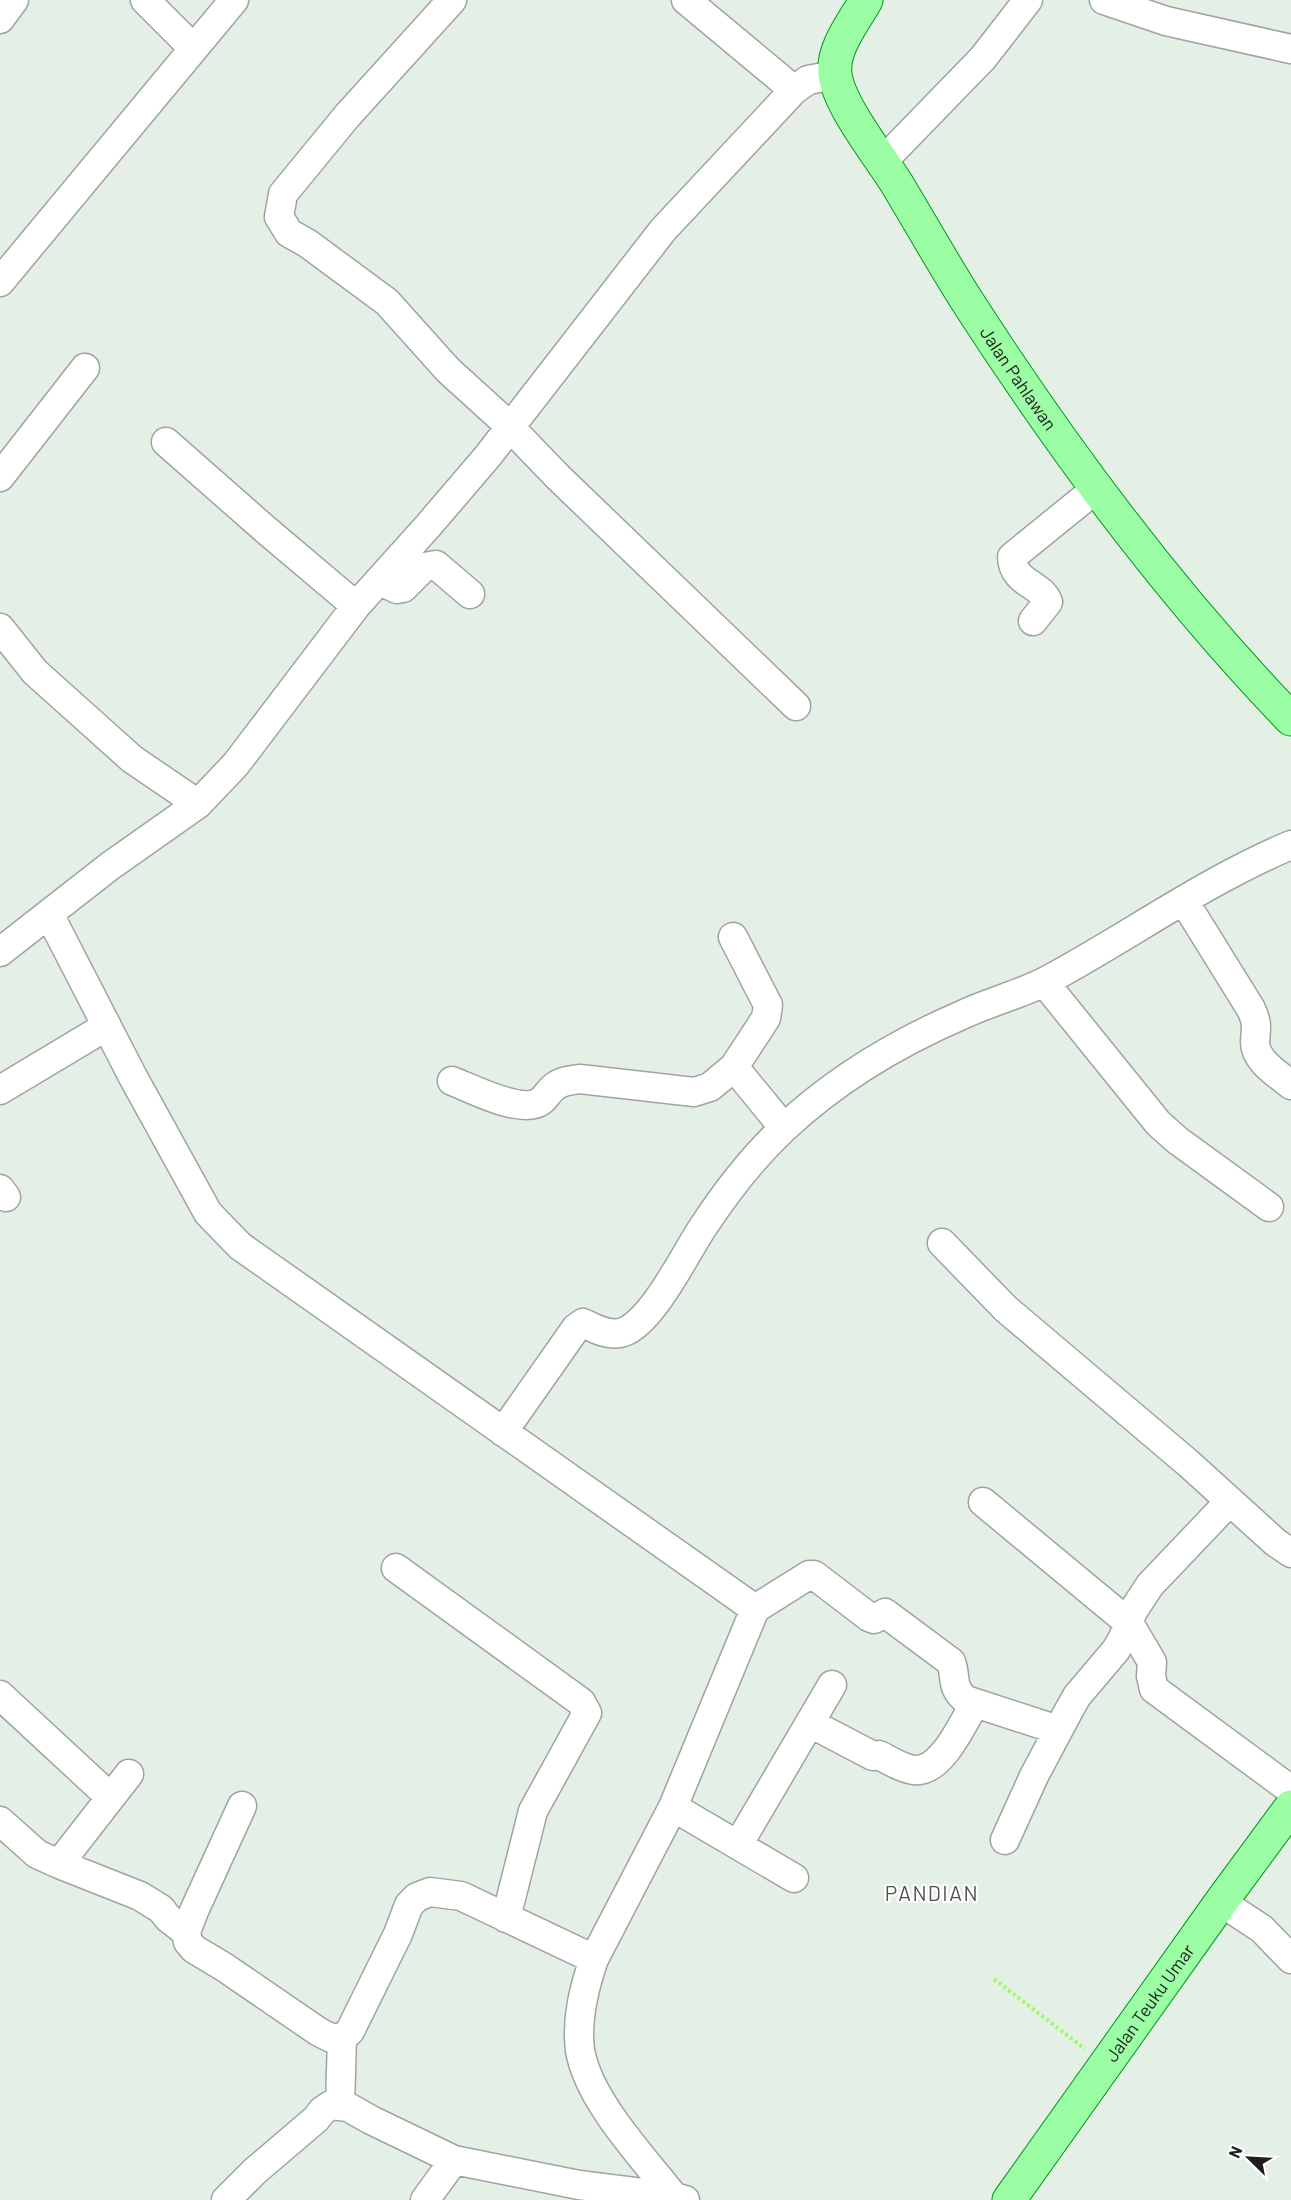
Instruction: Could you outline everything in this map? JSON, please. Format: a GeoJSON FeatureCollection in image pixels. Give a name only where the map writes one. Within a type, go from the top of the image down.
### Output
{"type":"FeatureCollection","features":[{"type":"Feature","properties":{"kind":"main road","name":"Jalan Pahlawan"},"geometry":{"type":"LineString","coordinates":[[866,0],[841,44],[835,60],[835,75],[845,104],[883,161],[981,323],[1097,488],[1239,665],[1291,719]]}},
{"type":"Feature","properties":{"kind":"main road","name":"Jalan Teuku Umar"},"geometry":{"type":"LineString","coordinates":[[1009,2200],[1291,1807]]}},
{"type":"Feature","properties":{"kind":"street"},"geometry":{"type":"LineString","coordinates":[[0,19],[14,0]]}},
{"type":"Feature","properties":{"kind":"street"},"geometry":{"type":"LineString","coordinates":[[145,0],[193,48]]}},
{"type":"Feature","properties":{"kind":"street"},"geometry":{"type":"LineString","coordinates":[[0,282],[234,0]]}},
{"type":"Feature","properties":{"kind":"street"},"geometry":{"type":"LineString","coordinates":[[452,0],[347,117],[283,194],[279,217],[289,233],[307,243],[387,302],[448,370],[510,427],[796,706]]}},
{"type":"Feature","properties":{"kind":"street"},"geometry":{"type":"LineString","coordinates":[[686,0],[794,90]]}},
{"type":"Feature","properties":{"kind":"street"},"geometry":{"type":"LineString","coordinates":[[883,161],[983,58],[1028,0]]}},
{"type":"Feature","properties":{"kind":"street"},"geometry":{"type":"LineString","coordinates":[[1104,0],[1167,21],[1291,49]]}},
{"type":"Feature","properties":{"kind":"street"},"geometry":{"type":"LineString","coordinates":[[0,952],[110,866],[198,804],[236,764],[356,606],[436,518],[510,427],[677,213],[794,90],[808,80],[835,75]]}},
{"type":"Feature","properties":{"kind":"street"},"geometry":{"type":"LineString","coordinates":[[0,477],[85,368]]}},
{"type":"Feature","properties":{"kind":"street"},"geometry":{"type":"LineString","coordinates":[[166,442],[356,606]]}},
{"type":"Feature","properties":{"kind":"street"},"geometry":{"type":"LineString","coordinates":[[1033,621],[1048,602],[1046,596],[1016,573],[1012,565],[1012,556],[1097,488]]}},
{"type":"Feature","properties":{"kind":"street"},"geometry":{"type":"LineString","coordinates":[[380,581],[397,589],[403,588],[424,567],[436,565],[470,594]]}},
{"type":"Feature","properties":{"kind":"street"},"geometry":{"type":"LineString","coordinates":[[0,628],[35,672],[132,759],[198,804]]}},
{"type":"Feature","properties":{"kind":"street"},"geometry":{"type":"LineString","coordinates":[[503,1432],[576,1328],[583,1323],[613,1334],[625,1332],[636,1324],[652,1307],[704,1224],[758,1155],[784,1128],[848,1076],[907,1040],[1044,982],[1252,861],[1291,845]]}},
{"type":"Feature","properties":{"kind":"street"},"geometry":{"type":"LineString","coordinates":[[1184,901],[1251,1009],[1256,1020],[1257,1052],[1262,1060],[1291,1085]]}},
{"type":"Feature","properties":{"kind":"street"},"geometry":{"type":"LineString","coordinates":[[50,914],[107,1026],[208,1213],[224,1231],[240,1246],[755,1609]]}},
{"type":"Feature","properties":{"kind":"street"},"geometry":{"type":"LineString","coordinates":[[452,1081],[517,1106],[540,1102],[555,1086],[580,1079],[694,1092],[710,1087],[734,1067],[766,1018],[768,1011],[768,1005],[733,937]]}},
{"type":"Feature","properties":{"kind":"street"},"geometry":{"type":"LineString","coordinates":[[1044,982],[1158,1123],[1177,1140],[1269,1207]]}},
{"type":"Feature","properties":{"kind":"street"},"geometry":{"type":"LineString","coordinates":[[0,1090],[107,1026]]}},
{"type":"Feature","properties":{"kind":"street"},"geometry":{"type":"LineString","coordinates":[[734,1067],[784,1128]]}},
{"type":"Feature","properties":{"kind":"street"},"geometry":{"type":"LineString","coordinates":[[942,1244],[1006,1309],[1112,1398],[1275,1542],[1291,1553]]}},
{"type":"Feature","properties":{"kind":"street"},"geometry":{"type":"LineString","coordinates":[[1005,1840],[1034,1776],[1077,1696],[1116,1650],[1137,1605],[1150,1585],[1230,1501]]}},
{"type":"Feature","properties":{"kind":"street"},"geometry":{"type":"LineString","coordinates":[[983,1502],[1129,1623],[1152,1662],[1151,1676],[1154,1689],[1291,1790]]}},
{"type":"Feature","properties":{"kind":"street"},"geometry":{"type":"LineString","coordinates":[[396,1568],[581,1702],[587,1713],[533,1811],[506,1918]]}},
{"type":"Feature","properties":{"kind":"street"},"geometry":{"type":"LineString","coordinates":[[679,2199],[606,2109],[586,2070],[580,2052],[580,2016],[586,1982],[594,1959],[673,1807],[755,1609],[809,1575],[814,1575],[869,1617],[874,1619],[885,1613],[951,1662],[954,1685],[957,1692],[966,1700],[1058,1730]]}},
{"type":"Feature","properties":{"kind":"street"},"geometry":{"type":"LineString","coordinates":[[738,1845],[832,1685]]}},
{"type":"Feature","properties":{"kind":"street"},"geometry":{"type":"LineString","coordinates":[[0,1695],[110,1797]]}},
{"type":"Feature","properties":{"kind":"street"},"geometry":{"type":"LineString","coordinates":[[810,1723],[873,1756],[879,1755],[913,1770],[922,1769],[943,1757],[975,1702]]}},
{"type":"Feature","properties":{"kind":"street"},"geometry":{"type":"LineString","coordinates":[[59,1864],[129,1774]]}},
{"type":"Feature","properties":{"kind":"street"},"geometry":{"type":"LineString","coordinates":[[242,1806],[194,1911],[186,1932],[188,1942],[194,1949],[331,2038],[342,2038],[350,2031],[398,1934],[406,1911],[417,1897],[430,1892],[461,1896],[594,1959]]}},
{"type":"Feature","properties":{"kind":"street"},"geometry":{"type":"LineString","coordinates":[[673,1807],[794,1878]]}},
{"type":"Feature","properties":{"kind":"street"},"geometry":{"type":"LineString","coordinates":[[0,1821],[37,1854],[140,1896],[161,1909],[168,1918],[186,1932]]}},
{"type":"Feature","properties":{"kind":"street"},"geometry":{"type":"LineString","coordinates":[[1221,1902],[1262,1929],[1291,1959]]}},
{"type":"Feature","properties":{"kind":"street"},"geometry":{"type":"LineString","coordinates":[[340,2106],[342,2038]]}},
{"type":"Feature","properties":{"kind":"street"},"geometry":{"type":"LineString","coordinates":[[225,2200],[331,2105],[348,2108],[454,2160],[579,2185],[679,2199]]}},
{"type":"Feature","properties":{"kind":"street"},"geometry":{"type":"LineString","coordinates":[[425,2200],[454,2160]]}},
{"type":"Feature","properties":{"kind":"path"},"geometry":{"type":"LineString","coordinates":[[994,1978],[1105,2065]]}},
{"type":"Feature","properties":{"kind":"district","name":"PANDIAN"},"geometry":{"type":"Point","coordinates":[932,1892]}}]}
